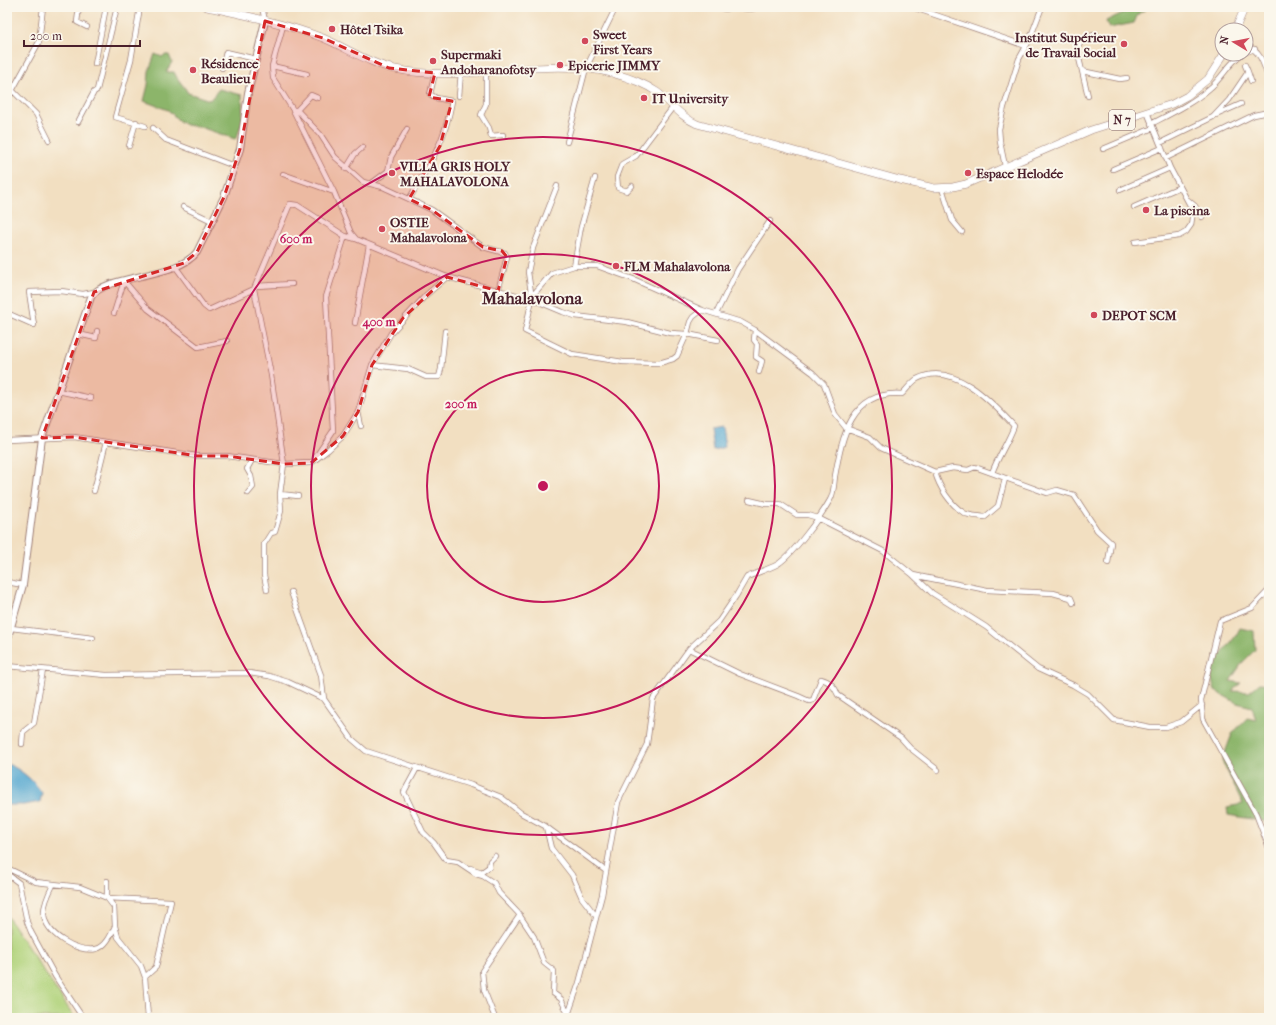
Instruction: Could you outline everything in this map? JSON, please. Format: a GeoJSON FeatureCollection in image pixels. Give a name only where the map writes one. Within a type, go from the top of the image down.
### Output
{"type":"FeatureCollection","features":[{"type":"Feature","properties":{"kind":"main road","name":"N 7"},"geometry":{"type":"LineString","coordinates":[[207,7],[265,21],[323,38],[389,68],[435,73],[586,68],[612,73],[641,84],[656,92],[685,118],[697,124],[900,180],[942,188],[966,184],[1091,130],[1172,104],[1198,88],[1210,77],[1219,62]]}},
{"type":"Feature","properties":{"kind":"main road"},"geometry":{"type":"LineString","coordinates":[[1238,22],[1245,7]]}},
{"type":"Feature","properties":{"kind":"street"},"geometry":{"type":"LineString","coordinates":[[7,100],[38,42],[43,7]]}},
{"type":"Feature","properties":{"kind":"street"},"geometry":{"type":"LineString","coordinates":[[79,7],[77,22],[87,27]]}},
{"type":"Feature","properties":{"kind":"street"},"geometry":{"type":"LineString","coordinates":[[95,64],[106,7]]}},
{"type":"Feature","properties":{"kind":"street"},"geometry":{"type":"LineString","coordinates":[[78,122],[94,92],[97,90],[117,7]]}},
{"type":"Feature","properties":{"kind":"street"},"geometry":{"type":"LineString","coordinates":[[140,7],[131,60],[116,117],[145,126]]}},
{"type":"Feature","properties":{"kind":"street"},"geometry":{"type":"LineString","coordinates":[[7,313],[34,325],[29,292],[61,291],[83,294],[94,292],[100,288],[150,275],[193,258],[224,197],[240,149],[248,93],[265,21],[262,7]]}},
{"type":"Feature","properties":{"kind":"street"},"geometry":{"type":"LineString","coordinates":[[567,142],[586,68],[616,7]]}},
{"type":"Feature","properties":{"kind":"street"},"geometry":{"type":"LineString","coordinates":[[716,7],[726,9],[731,7],[750,9],[762,7]]}},
{"type":"Feature","properties":{"kind":"street"},"geometry":{"type":"LineString","coordinates":[[912,7],[1026,46]]}},
{"type":"Feature","properties":{"kind":"street"},"geometry":{"type":"LineString","coordinates":[[1005,166],[1000,142],[1001,119],[1019,59],[1029,41],[1042,7]]}},
{"type":"Feature","properties":{"kind":"street"},"geometry":{"type":"LineString","coordinates":[[283,26],[272,66],[273,78],[295,110],[334,192],[351,233],[356,239]]}},
{"type":"Feature","properties":{"kind":"street"},"geometry":{"type":"LineString","coordinates":[[1088,96],[1077,50],[1082,39],[1096,34]]}},
{"type":"Feature","properties":{"kind":"street"},"geometry":{"type":"LineString","coordinates":[[1255,49],[1263,61],[1269,80]]}},
{"type":"Feature","properties":{"kind":"street"},"geometry":{"type":"LineString","coordinates":[[222,68],[226,52],[256,59]]}},
{"type":"Feature","properties":{"kind":"street"},"geometry":{"type":"LineString","coordinates":[[1103,149],[1152,126],[1190,103],[1211,88],[1231,62]]}},
{"type":"Feature","properties":{"kind":"street"},"geometry":{"type":"LineString","coordinates":[[1245,65],[1251,81]]}},
{"type":"Feature","properties":{"kind":"street"},"geometry":{"type":"LineString","coordinates":[[272,66],[307,74]]}},
{"type":"Feature","properties":{"kind":"street"},"geometry":{"type":"LineString","coordinates":[[486,71],[486,104],[481,115],[489,128],[491,136],[504,135]]}},
{"type":"Feature","properties":{"kind":"street"},"geometry":{"type":"LineString","coordinates":[[1082,71],[1127,78]]}},
{"type":"Feature","properties":{"kind":"street"},"geometry":{"type":"LineString","coordinates":[[459,96],[461,72]]}},
{"type":"Feature","properties":{"kind":"street"},"geometry":{"type":"LineString","coordinates":[[1213,117],[1229,100],[1248,72]]}},
{"type":"Feature","properties":{"kind":"street"},"geometry":{"type":"LineString","coordinates":[[409,199],[437,152],[448,122],[452,101],[436,98],[430,94],[435,73]]}},
{"type":"Feature","properties":{"kind":"street"},"geometry":{"type":"LineString","coordinates":[[13,91],[36,114],[49,140]]}},
{"type":"Feature","properties":{"kind":"street"},"geometry":{"type":"LineString","coordinates":[[295,110],[311,95],[318,98]]}},
{"type":"Feature","properties":{"kind":"street"},"geometry":{"type":"LineString","coordinates":[[1113,169],[1161,146],[1213,117],[1241,104]]}},
{"type":"Feature","properties":{"kind":"street"},"geometry":{"type":"LineString","coordinates":[[632,186],[627,191],[618,188],[616,184],[618,170],[625,162],[632,160],[636,156],[673,108]]}},
{"type":"Feature","properties":{"kind":"street"},"geometry":{"type":"LineString","coordinates":[[295,110],[320,134],[335,157],[346,169],[363,182],[372,184],[409,199],[432,210],[483,247],[505,252],[507,257],[498,291]]}},
{"type":"Feature","properties":{"kind":"street"},"geometry":{"type":"LineString","coordinates":[[1135,242],[1179,236],[1186,232],[1191,225],[1193,211],[1170,168],[1147,112]]}},
{"type":"Feature","properties":{"kind":"street"},"geometry":{"type":"LineString","coordinates":[[1166,158],[1254,115],[1269,112]]}},
{"type":"Feature","properties":{"kind":"street"},"geometry":{"type":"LineString","coordinates":[[129,146],[136,122]]}},
{"type":"Feature","properties":{"kind":"street"},"geometry":{"type":"LineString","coordinates":[[153,128],[166,140],[234,166]]}},
{"type":"Feature","properties":{"kind":"street"},"geometry":{"type":"LineString","coordinates":[[372,184],[388,171],[391,157],[407,128]]}},
{"type":"Feature","properties":{"kind":"street"},"geometry":{"type":"LineString","coordinates":[[346,169],[355,154],[363,147]]}},
{"type":"Feature","properties":{"kind":"street"},"geometry":{"type":"LineString","coordinates":[[1120,190],[1170,168]]}},
{"type":"Feature","properties":{"kind":"street"},"geometry":{"type":"LineString","coordinates":[[283,174],[334,192]]}},
{"type":"Feature","properties":{"kind":"street"},"geometry":{"type":"LineString","coordinates":[[574,266],[581,227],[595,178]]}},
{"type":"Feature","properties":{"kind":"street"},"geometry":{"type":"LineString","coordinates":[[557,186],[533,248],[528,272],[532,298],[525,331],[572,354],[623,362],[665,362],[677,356],[693,317],[702,310]]}},
{"type":"Feature","properties":{"kind":"street"},"geometry":{"type":"LineString","coordinates":[[1134,207],[1180,187]]}},
{"type":"Feature","properties":{"kind":"street"},"geometry":{"type":"LineString","coordinates":[[942,188],[952,220],[962,232]]}},
{"type":"Feature","properties":{"kind":"street"},"geometry":{"type":"LineString","coordinates":[[1187,199],[1195,206],[1202,217]]}},
{"type":"Feature","properties":{"kind":"street"},"geometry":{"type":"LineString","coordinates":[[268,590],[264,576],[264,544],[270,533],[275,532],[279,522],[281,511],[280,494],[284,464],[271,375],[255,288],[286,209],[290,204],[297,206],[345,236],[369,244],[447,277],[498,291],[532,298],[575,316],[627,322],[670,333],[687,334],[718,340]]}},
{"type":"Feature","properties":{"kind":"street"},"geometry":{"type":"LineString","coordinates":[[183,207],[212,221]]}},
{"type":"Feature","properties":{"kind":"street"},"geometry":{"type":"LineString","coordinates":[[716,314],[738,269],[770,221]]}},
{"type":"Feature","properties":{"kind":"street"},"geometry":{"type":"LineString","coordinates":[[311,463],[333,431],[326,297],[345,236]]}},
{"type":"Feature","properties":{"kind":"street"},"geometry":{"type":"LineString","coordinates":[[355,324],[369,244]]}},
{"type":"Feature","properties":{"kind":"street"},"geometry":{"type":"LineString","coordinates":[[532,298],[552,273],[574,266],[588,265],[604,269],[666,293],[702,310],[741,322],[755,330],[813,373],[824,384],[835,414],[846,428],[870,437],[881,448],[935,472],[942,472],[953,468],[968,470],[975,467],[1004,479],[1047,492],[1057,490],[1074,495],[1097,530],[1111,543],[1108,563]]}},
{"type":"Feature","properties":{"kind":"street"},"geometry":{"type":"LineString","coordinates":[[175,266],[209,310],[255,288],[292,284]]}},
{"type":"Feature","properties":{"kind":"street"},"geometry":{"type":"LineString","coordinates":[[7,440],[74,437],[197,456],[227,456],[284,464],[311,463],[343,436],[358,412],[372,365],[391,333],[426,295],[447,277]]}},
{"type":"Feature","properties":{"kind":"street"},"geometry":{"type":"LineString","coordinates":[[114,313],[124,281]]}},
{"type":"Feature","properties":{"kind":"street"},"geometry":{"type":"LineString","coordinates":[[124,281],[148,308],[198,347],[227,341]]}},
{"type":"Feature","properties":{"kind":"street"},"geometry":{"type":"LineString","coordinates":[[7,641],[12,628],[23,585],[42,438],[94,292]]}},
{"type":"Feature","properties":{"kind":"street"},"geometry":{"type":"LineString","coordinates":[[755,330],[754,340],[757,344],[756,356],[762,362],[759,372]]}},
{"type":"Feature","properties":{"kind":"street"},"geometry":{"type":"LineString","coordinates":[[78,334],[96,338],[97,331]]}},
{"type":"Feature","properties":{"kind":"street"},"geometry":{"type":"LineString","coordinates":[[372,365],[408,369],[426,377],[439,377],[442,369],[445,331]]}},
{"type":"Feature","properties":{"kind":"street"},"geometry":{"type":"LineString","coordinates":[[567,1016],[580,983],[596,916],[606,871],[618,802],[647,744],[653,699],[689,649],[719,621],[736,596],[746,577],[778,564],[802,540],[818,518],[831,498],[846,428],[861,406],[887,393],[902,394],[917,379],[939,374],[963,381],[994,404],[1014,426],[1010,438],[996,460],[992,473]]}},
{"type":"Feature","properties":{"kind":"street"},"geometry":{"type":"LineString","coordinates":[[58,392],[90,398]]}},
{"type":"Feature","properties":{"kind":"street"},"geometry":{"type":"LineString","coordinates":[[358,412],[361,426]]}},
{"type":"Feature","properties":{"kind":"street"},"geometry":{"type":"LineString","coordinates":[[94,491],[106,442]]}},
{"type":"Feature","properties":{"kind":"street"},"geometry":{"type":"LineString","coordinates":[[248,493],[253,487],[251,476],[247,469],[252,460]]}},
{"type":"Feature","properties":{"kind":"street"},"geometry":{"type":"LineString","coordinates":[[935,472],[937,480],[951,501],[964,514],[985,518],[998,506],[1004,479]]}},
{"type":"Feature","properties":{"kind":"street"},"geometry":{"type":"LineString","coordinates":[[280,494],[298,496]]}},
{"type":"Feature","properties":{"kind":"street"},"geometry":{"type":"LineString","coordinates":[[749,500],[766,504],[780,504],[797,515],[818,518],[883,550],[932,593],[986,627],[1038,669],[1073,685],[1088,694],[1114,720],[1150,727],[1166,727],[1181,722],[1202,705]]}},
{"type":"Feature","properties":{"kind":"street"},"geometry":{"type":"LineString","coordinates":[[913,575],[988,590],[1052,593],[1071,598],[1073,603]]}},
{"type":"Feature","properties":{"kind":"street"},"geometry":{"type":"LineString","coordinates":[[7,582],[23,585]]}},
{"type":"Feature","properties":{"kind":"street"},"geometry":{"type":"LineString","coordinates":[[1269,590],[1252,608],[1220,621],[1201,700],[1203,719],[1256,814],[1269,848]]}},
{"type":"Feature","properties":{"kind":"street"},"geometry":{"type":"LineString","coordinates":[[291,592],[321,675],[324,699],[357,745],[366,751],[471,785],[502,797],[521,813],[545,826],[606,871]]}},
{"type":"Feature","properties":{"kind":"street"},"geometry":{"type":"LineString","coordinates":[[12,628],[92,638]]}},
{"type":"Feature","properties":{"kind":"street"},"geometry":{"type":"LineString","coordinates":[[689,649],[740,674],[809,701],[813,700],[821,679],[826,680],[833,686],[838,695],[901,738],[910,748],[938,770]]}},
{"type":"Feature","properties":{"kind":"street"},"geometry":{"type":"LineString","coordinates":[[7,666],[106,675],[249,674],[270,676],[288,682],[324,699]]}},
{"type":"Feature","properties":{"kind":"street"},"geometry":{"type":"LineString","coordinates":[[22,744],[23,732],[34,723],[43,670]]}},
{"type":"Feature","properties":{"kind":"street"},"geometry":{"type":"LineString","coordinates":[[417,768],[404,792],[423,832],[434,843],[446,860],[458,862],[469,868],[482,872],[489,867],[490,861],[495,856]]}},
{"type":"Feature","properties":{"kind":"street"},"geometry":{"type":"LineString","coordinates":[[545,826],[551,848],[572,874],[582,898],[596,916]]}},
{"type":"Feature","properties":{"kind":"street"},"geometry":{"type":"LineString","coordinates":[[7,868],[36,882],[80,887],[107,898],[171,901],[156,967],[145,977]]}},
{"type":"Feature","properties":{"kind":"street"},"geometry":{"type":"LineString","coordinates":[[469,868],[476,874],[483,876],[494,883],[499,893],[510,902],[520,915],[534,938],[544,963],[554,971],[553,993],[561,999],[567,1016]]}},
{"type":"Feature","properties":{"kind":"street"},"geometry":{"type":"LineString","coordinates":[[7,874],[19,883],[27,922],[31,932],[55,976],[84,1018]]}},
{"type":"Feature","properties":{"kind":"street"},"geometry":{"type":"LineString","coordinates":[[107,881],[107,898],[114,907],[115,926],[118,937],[141,966],[145,977],[148,1018]]}},
{"type":"Feature","properties":{"kind":"street"},"geometry":{"type":"LineString","coordinates":[[52,885],[44,912],[48,926],[59,938],[80,948],[96,949],[107,942],[115,926]]}},
{"type":"Feature","properties":{"kind":"street"},"geometry":{"type":"LineString","coordinates":[[495,1018],[484,990],[482,971],[520,915]]}},
{"type":"Feature","properties":{"kind":"highlighted area"},"geometry":{"type":"Polygon","coordinates":[[[265,21],[323,38],[389,68],[435,73],[429,97],[452,101],[440,146],[409,199],[432,210],[483,247],[502,251],[507,257],[498,291],[447,277],[403,318],[372,365],[358,412],[343,436],[311,463],[284,464],[227,456],[197,456],[74,437],[42,438],[94,292],[184,263],[197,252],[224,197],[240,149],[265,21]]]}},
{"type":"Feature","properties":{"kind":"green space"},"geometry":{"type":"Polygon","coordinates":[[[1135,7],[1149,7],[1138,14],[1134,23],[1109,28],[1106,21],[1135,7]]]}},
{"type":"Feature","properties":{"kind":"green space"},"geometry":{"type":"Polygon","coordinates":[[[155,54],[162,57],[164,55],[169,55],[172,62],[166,72],[174,72],[188,93],[210,100],[219,89],[242,95],[243,119],[235,139],[200,127],[186,125],[179,121],[168,110],[144,101],[148,85],[149,71],[155,54]]]}},
{"type":"Feature","properties":{"kind":"green space"},"geometry":{"type":"Polygon","coordinates":[[[1240,628],[1254,631],[1255,650],[1242,663],[1230,681],[1241,683],[1232,691],[1249,692],[1260,683],[1269,684],[1269,822],[1228,815],[1227,807],[1243,804],[1222,761],[1232,734],[1247,718],[1256,720],[1252,707],[1237,703],[1215,691],[1211,675],[1215,663],[1233,640],[1240,628]]]}},
{"type":"Feature","properties":{"kind":"green space"},"geometry":{"type":"Polygon","coordinates":[[[7,916],[75,1018],[7,1018],[7,916]]]}},
{"type":"Feature","properties":{"kind":"water"},"geometry":{"type":"Polygon","coordinates":[[[722,427],[725,447],[713,450],[710,429],[722,427]]]}},
{"type":"Feature","properties":{"kind":"water"},"geometry":{"type":"Polygon","coordinates":[[[7,764],[22,772],[35,784],[42,793],[40,802],[24,805],[7,805],[7,764]]]}},
{"type":"Feature","properties":{"kind":"place","name":"Hôtel Tsika"},"geometry":{"type":"Point","coordinates":[332,29]}},
{"type":"Feature","properties":{"kind":"place","name":"Sweet First Years"},"geometry":{"type":"Point","coordinates":[585,41]}},
{"type":"Feature","properties":{"kind":"place","name":"Institut Supérieur de Travail Social"},"geometry":{"type":"Point","coordinates":[1124,44]}},
{"type":"Feature","properties":{"kind":"place","name":"Supermaki Andoharanofotsy"},"geometry":{"type":"Point","coordinates":[433,61]}},
{"type":"Feature","properties":{"kind":"place","name":"Epicerie JIMMY"},"geometry":{"type":"Point","coordinates":[560,65]}},
{"type":"Feature","properties":{"kind":"place","name":"Résidence Beaulieu"},"geometry":{"type":"Point","coordinates":[193,70]}},
{"type":"Feature","properties":{"kind":"place","name":"IT University"},"geometry":{"type":"Point","coordinates":[644,98]}},
{"type":"Feature","properties":{"kind":"place","name":"VILLA GRIS HOLY MAHALAVOLONA"},"geometry":{"type":"Point","coordinates":[392,173]}},
{"type":"Feature","properties":{"kind":"place","name":"Espace Helodée"},"geometry":{"type":"Point","coordinates":[968,173]}},
{"type":"Feature","properties":{"kind":"place","name":"La piscina"},"geometry":{"type":"Point","coordinates":[1146,210]}},
{"type":"Feature","properties":{"kind":"place","name":"OSTIE Mahalavolona"},"geometry":{"type":"Point","coordinates":[382,229]}},
{"type":"Feature","properties":{"kind":"place","name":"FLM Mahalavolona"},"geometry":{"type":"Point","coordinates":[616,266]}},
{"type":"Feature","properties":{"kind":"place","name":"DEPOT SCM"},"geometry":{"type":"Point","coordinates":[1094,315]}},
{"type":"Feature","properties":{"kind":"district","name":"Mahalavolona"},"geometry":{"type":"Point","coordinates":[532,298]}}]}
